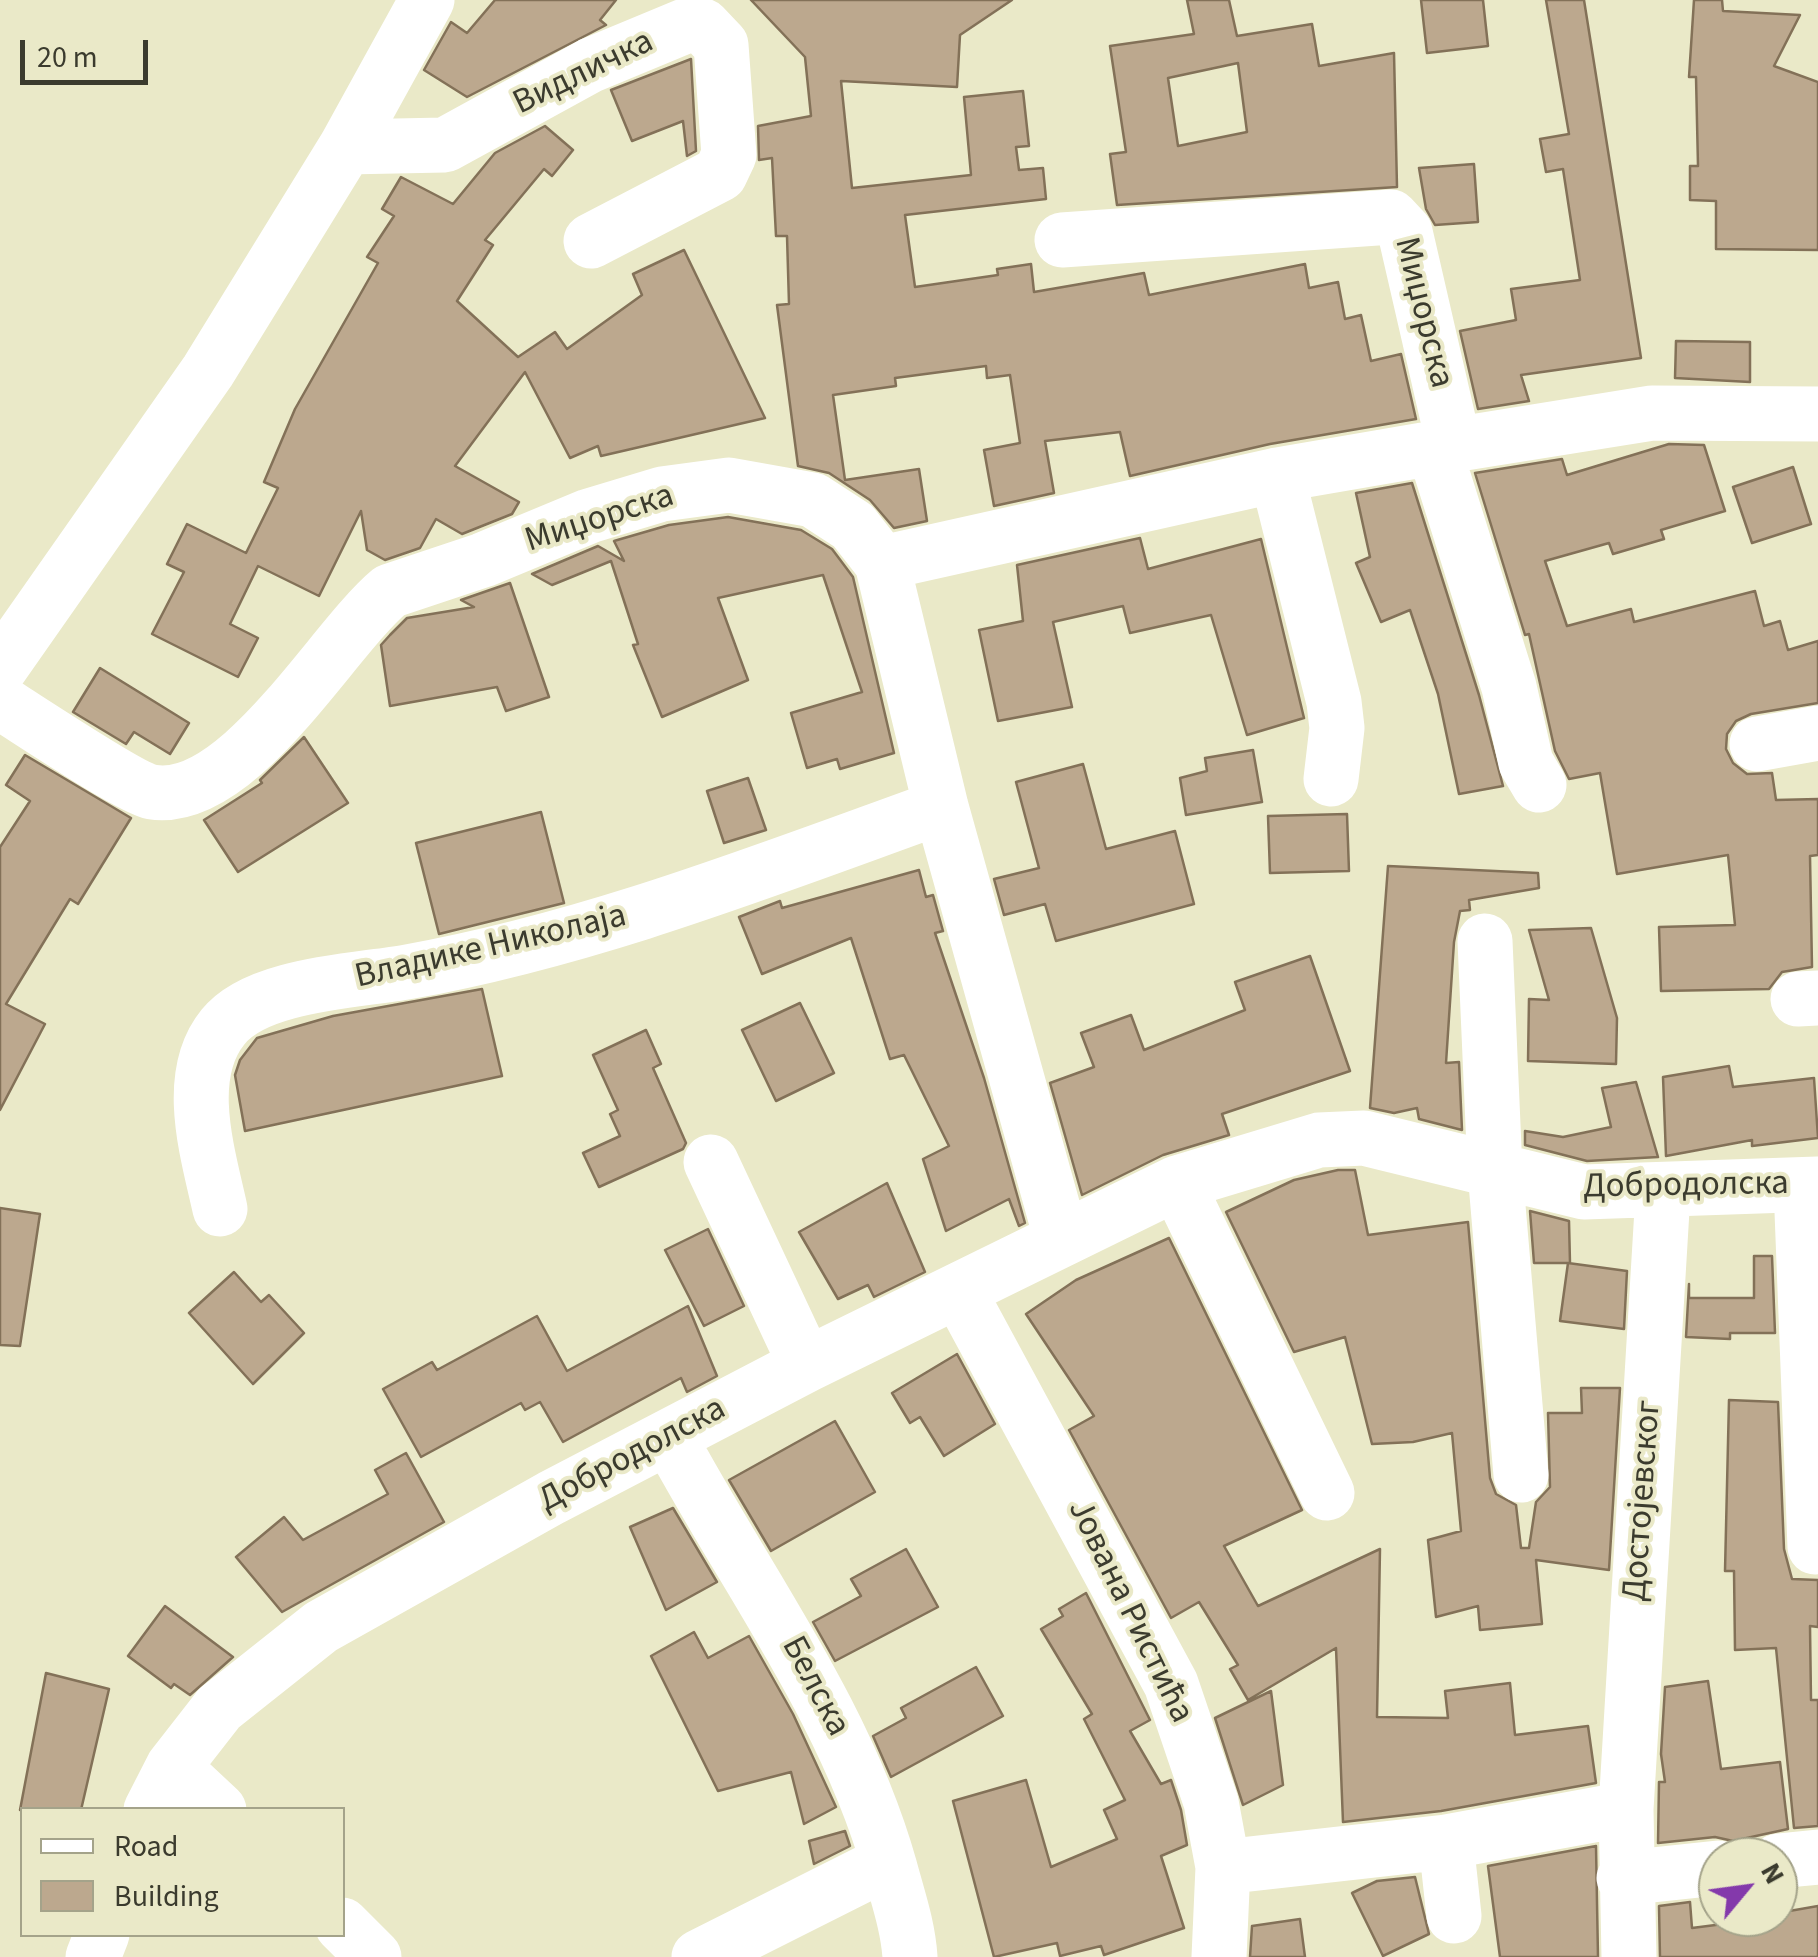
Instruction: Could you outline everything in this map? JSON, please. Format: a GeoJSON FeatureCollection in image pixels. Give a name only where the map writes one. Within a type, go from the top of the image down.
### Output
{"type":"FeatureCollection","features":[{"type":"Feature","properties":{"kind":"street"},"geometry":{"type":"LineString","coordinates":[[0,668],[208,371],[346,148],[427,0]]}},
{"type":"Feature","properties":{"kind":"street","name":"Видличка"},"geometry":{"type":"LineString","coordinates":[[346,148],[445,146],[592,66],[685,26],[704,26],[722,45],[730,156],[720,174],[591,241]]}},
{"type":"Feature","properties":{"kind":"street","name":"Миџорска"},"geometry":{"type":"LineString","coordinates":[[1062,240],[1392,217],[1405,232],[1444,446]]}},
{"type":"Feature","properties":{"kind":"street"},"geometry":{"type":"LineString","coordinates":[[1061,1237],[941,807],[882,562],[1278,474],[1652,413],[1818,414]]}},
{"type":"Feature","properties":{"kind":"street"},"geometry":{"type":"LineString","coordinates":[[1444,446],[1526,763],[1539,784]]}},
{"type":"Feature","properties":{"kind":"street"},"geometry":{"type":"LineString","coordinates":[[1278,474],[1334,702],[1337,728],[1331,778]]}},
{"type":"Feature","properties":{"kind":"street","name":"Миџорска"},"geometry":{"type":"LineString","coordinates":[[0,702],[150,792],[189,788],[248,750],[304,692],[362,614],[390,591],[483,560],[589,516],[662,494],[730,485],[782,491],[813,500],[853,526],[882,562]]}},
{"type":"Feature","properties":{"kind":"street"},"geometry":{"type":"LineString","coordinates":[[1757,744],[1818,733]]}},
{"type":"Feature","properties":{"kind":"street","name":"Владике Николаја"},"geometry":{"type":"LineString","coordinates":[[220,1210],[206,1144],[202,1093],[205,1058],[223,1026],[265,997],[446,965],[663,908],[941,807]]}},
{"type":"Feature","properties":{"kind":"street"},"geometry":{"type":"LineString","coordinates":[[1485,941],[1495,1170],[1521,1474]]}},
{"type":"Feature","properties":{"kind":"street","name":"Добродолска"},"geometry":{"type":"LineString","coordinates":[[162,1788],[218,1708],[321,1627],[806,1365],[1177,1183],[1318,1140],[1364,1138],[1584,1192],[1663,1193],[1809,1185]]}},
{"type":"Feature","properties":{"kind":"street"},"geometry":{"type":"LineString","coordinates":[[712,1162],[806,1365]]}},
{"type":"Feature","properties":{"kind":"street"},"geometry":{"type":"LineString","coordinates":[[1177,1183],[1327,1493]]}},
{"type":"Feature","properties":{"kind":"street"},"geometry":{"type":"LineString","coordinates":[[1809,1185],[1815,1548]]}},
{"type":"Feature","properties":{"kind":"street","name":"Достојевског"},"geometry":{"type":"LineString","coordinates":[[1629,1957],[1624,1878],[1626,1809],[1663,1193]]}},
{"type":"Feature","properties":{"kind":"street","name":"Јована Ристића"},"geometry":{"type":"LineString","coordinates":[[959,1292],[1171,1684],[1210,1802],[1223,1867],[1219,1957]]}},
{"type":"Feature","properties":{"kind":"street","name":"Белска"},"geometry":{"type":"LineString","coordinates":[[669,1437],[715,1523],[827,1705],[859,1773],[908,1934],[910,1957]]}},
{"type":"Feature","properties":{"kind":"street"},"geometry":{"type":"LineString","coordinates":[[162,1788],[211,1807]]}},
{"type":"Feature","properties":{"kind":"street"},"geometry":{"type":"LineString","coordinates":[[1223,1867],[1446,1842],[1626,1809]]}},
{"type":"Feature","properties":{"kind":"street"},"geometry":{"type":"LineString","coordinates":[[1446,1842],[1454,1916]]}},
{"type":"Feature","properties":{"kind":"street"},"geometry":{"type":"LineString","coordinates":[[700,1957],[888,1862]]}},
{"type":"Feature","properties":{"kind":"street"},"geometry":{"type":"LineString","coordinates":[[1624,1878],[1698,1870]]}},
{"type":"Feature","properties":{"kind":"street"},"geometry":{"type":"LineString","coordinates":[[345,1928],[374,1957]]}},
{"type":"Feature","properties":{"kind":"building"},"geometry":{"type":"Polygon","coordinates":[[[495,0],[616,0],[600,20],[606,25],[467,97],[424,70],[451,22],[467,33],[495,0]]]}},
{"type":"Feature","properties":{"kind":"building"},"geometry":{"type":"Polygon","coordinates":[[[751,0],[1012,0],[960,35],[957,87],[841,81],[852,188],[971,175],[964,97],[1023,91],[1029,146],[1016,147],[1019,170],[1043,168],[1046,199],[905,215],[915,287],[998,275],[997,269],[1031,264],[1034,292],[1144,273],[1149,295],[1305,264],[1309,288],[1338,282],[1345,319],[1361,315],[1371,361],[1401,354],[1416,419],[1270,444],[1130,476],[1120,432],[1045,441],[1054,493],[994,506],[984,450],[1020,443],[1010,375],[987,378],[986,366],[895,378],[896,386],[833,395],[845,480],[919,469],[927,521],[894,528],[870,500],[829,473],[798,466],[777,305],[789,304],[787,236],[776,236],[772,158],[759,160],[758,126],[811,116],[805,57],[751,0]]]}},
{"type":"Feature","properties":{"kind":"building"},"geometry":{"type":"Polygon","coordinates":[[[1187,0],[1229,0],[1237,36],[1312,24],[1319,66],[1394,53],[1397,187],[1117,205],[1110,154],[1126,152],[1110,46],[1194,34],[1187,0]],[[1238,63],[1168,78],[1178,146],[1247,132],[1238,63]]]}},
{"type":"Feature","properties":{"kind":"building"},"geometry":{"type":"Polygon","coordinates":[[[1421,0],[1483,0],[1488,46],[1427,53],[1421,0]]]}},
{"type":"Feature","properties":{"kind":"building"},"geometry":{"type":"Polygon","coordinates":[[[1546,0],[1584,0],[1641,358],[1521,375],[1529,401],[1478,409],[1460,331],[1516,320],[1511,289],[1580,280],[1563,169],[1546,172],[1540,139],[1569,134],[1546,0]]]}},
{"type":"Feature","properties":{"kind":"building"},"geometry":{"type":"Polygon","coordinates":[[[1694,0],[1722,0],[1723,11],[1800,15],[1774,66],[1818,82],[1818,250],[1716,249],[1716,201],[1690,200],[1690,166],[1698,166],[1696,77],[1689,77],[1694,0]]]}},
{"type":"Feature","properties":{"kind":"building"},"geometry":{"type":"Polygon","coordinates":[[[691,59],[696,151],[687,156],[683,121],[632,141],[611,90],[691,59]]]}},
{"type":"Feature","properties":{"kind":"building"},"geometry":{"type":"Polygon","coordinates":[[[545,126],[573,150],[552,176],[544,169],[485,240],[493,245],[457,301],[518,357],[555,332],[567,349],[642,295],[633,274],[684,250],[765,418],[601,456],[598,446],[570,458],[525,372],[455,466],[519,502],[512,514],[462,534],[436,519],[420,548],[385,560],[367,550],[361,511],[319,596],[258,566],[230,624],[258,638],[238,677],[152,634],[184,572],[167,564],[187,524],[246,553],[278,488],[264,482],[295,409],[378,263],[367,257],[394,216],[382,209],[401,177],[453,204],[495,153],[545,126]]]}},
{"type":"Feature","properties":{"kind":"building"},"geometry":{"type":"Polygon","coordinates":[[[1474,164],[1478,222],[1435,225],[1426,209],[1419,168],[1474,164]]]}},
{"type":"Feature","properties":{"kind":"building"},"geometry":{"type":"Polygon","coordinates":[[[1676,341],[1750,342],[1750,382],[1675,378],[1676,341]]]}},
{"type":"Feature","properties":{"kind":"building"},"geometry":{"type":"Polygon","coordinates":[[[1669,444],[1704,445],[1725,511],[1661,530],[1664,539],[1613,554],[1609,543],[1545,561],[1567,626],[1631,609],[1634,622],[1755,591],[1764,626],[1780,621],[1788,650],[1818,641],[1818,703],[1751,714],[1736,721],[1727,734],[1726,749],[1733,763],[1747,774],[1772,773],[1776,800],[1818,799],[1818,855],[1810,856],[1812,967],[1782,972],[1769,989],[1661,991],[1659,927],[1735,925],[1728,855],[1617,874],[1600,773],[1569,779],[1555,751],[1529,634],[1525,635],[1475,473],[1562,459],[1567,475],[1669,444]]]}},
{"type":"Feature","properties":{"kind":"building"},"geometry":{"type":"Polygon","coordinates":[[[1793,467],[1811,524],[1752,543],[1733,487],[1793,467]]]}},
{"type":"Feature","properties":{"kind":"building"},"geometry":{"type":"Polygon","coordinates":[[[1412,483],[1479,695],[1503,786],[1459,794],[1438,694],[1410,610],[1381,622],[1356,563],[1370,557],[1356,493],[1412,483]]]}},
{"type":"Feature","properties":{"kind":"building"},"geometry":{"type":"Polygon","coordinates":[[[728,517],[801,530],[832,549],[853,577],[894,753],[840,769],[837,759],[807,768],[791,713],[862,692],[823,575],[718,598],[748,680],[662,717],[633,645],[638,644],[611,561],[552,585],[532,574],[598,546],[624,561],[614,541],[669,525],[728,517]]]}},
{"type":"Feature","properties":{"kind":"building"},"geometry":{"type":"Polygon","coordinates":[[[1140,538],[1148,569],[1261,539],[1304,718],[1247,735],[1211,615],[1130,633],[1123,606],[1053,622],[1072,707],[998,721],[979,630],[1023,621],[1017,565],[1140,538]]]}},
{"type":"Feature","properties":{"kind":"building"},"geometry":{"type":"Polygon","coordinates":[[[510,583],[549,697],[506,711],[497,687],[390,706],[381,645],[390,635],[407,618],[474,607],[461,600],[510,583]]]}},
{"type":"Feature","properties":{"kind":"building"},"geometry":{"type":"Polygon","coordinates":[[[100,668],[189,723],[170,754],[134,732],[126,744],[73,712],[100,668]]]}},
{"type":"Feature","properties":{"kind":"building"},"geometry":{"type":"Polygon","coordinates":[[[304,737],[348,803],[238,872],[204,820],[262,783],[260,780],[304,737]]]}},
{"type":"Feature","properties":{"kind":"building"},"geometry":{"type":"Polygon","coordinates":[[[1253,750],[1262,802],[1186,815],[1180,778],[1207,771],[1205,758],[1253,750]]]}},
{"type":"Feature","properties":{"kind":"building"},"geometry":{"type":"Polygon","coordinates":[[[25,755],[131,818],[78,904],[70,899],[6,1004],[45,1024],[0,1110],[0,847],[30,801],[6,785],[25,755]]]}},
{"type":"Feature","properties":{"kind":"building"},"geometry":{"type":"Polygon","coordinates":[[[1083,764],[1106,849],[1175,831],[1194,904],[1056,941],[1045,904],[1004,915],[994,879],[1039,868],[1016,782],[1083,764]]]}},
{"type":"Feature","properties":{"kind":"building"},"geometry":{"type":"Polygon","coordinates":[[[748,778],[766,830],[724,843],[707,791],[748,778]]]}},
{"type":"Feature","properties":{"kind":"building"},"geometry":{"type":"Polygon","coordinates":[[[541,812],[564,903],[439,934],[416,843],[541,812]]]}},
{"type":"Feature","properties":{"kind":"building"},"geometry":{"type":"Polygon","coordinates":[[[1347,814],[1349,871],[1270,873],[1268,816],[1347,814]]]}},
{"type":"Feature","properties":{"kind":"building"},"geometry":{"type":"Polygon","coordinates":[[[1388,866],[1538,873],[1539,888],[1469,900],[1470,910],[1460,911],[1454,942],[1446,1063],[1459,1062],[1462,1130],[1419,1119],[1417,1108],[1394,1113],[1370,1108],[1388,866]]]}},
{"type":"Feature","properties":{"kind":"building"},"geometry":{"type":"Polygon","coordinates":[[[919,870],[926,897],[933,895],[943,931],[935,933],[984,1078],[1025,1223],[1019,1226],[1009,1199],[946,1231],[923,1159],[949,1146],[904,1055],[890,1059],[851,938],[762,974],[739,917],[780,901],[782,908],[919,870]]]}},
{"type":"Feature","properties":{"kind":"building"},"geometry":{"type":"Polygon","coordinates":[[[1591,928],[1617,1018],[1616,1064],[1528,1061],[1529,999],[1549,1000],[1529,930],[1591,928]]]}},
{"type":"Feature","properties":{"kind":"building"},"geometry":{"type":"Polygon","coordinates":[[[1310,956],[1350,1071],[1222,1114],[1229,1135],[1163,1155],[1082,1195],[1050,1083],[1094,1067],[1081,1033],[1131,1015],[1144,1050],[1245,1010],[1235,982],[1310,956]]]}},
{"type":"Feature","properties":{"kind":"building"},"geometry":{"type":"Polygon","coordinates":[[[482,989],[502,1076],[245,1131],[235,1075],[240,1060],[257,1038],[333,1016],[482,989]]]}},
{"type":"Feature","properties":{"kind":"building"},"geometry":{"type":"Polygon","coordinates":[[[800,1003],[834,1073],[776,1101],[742,1030],[800,1003]]]}},
{"type":"Feature","properties":{"kind":"building"},"geometry":{"type":"Polygon","coordinates":[[[646,1030],[661,1064],[653,1068],[686,1143],[683,1149],[599,1187],[583,1153],[620,1136],[610,1114],[618,1110],[593,1055],[646,1030]]]}},
{"type":"Feature","properties":{"kind":"building"},"geometry":{"type":"Polygon","coordinates":[[[1729,1066],[1733,1087],[1814,1078],[1818,1138],[1752,1146],[1752,1140],[1666,1156],[1663,1077],[1729,1066]]]}},
{"type":"Feature","properties":{"kind":"building"},"geometry":{"type":"Polygon","coordinates":[[[1636,1082],[1658,1157],[1587,1161],[1525,1145],[1525,1131],[1563,1137],[1611,1127],[1602,1088],[1636,1082]]]}},
{"type":"Feature","properties":{"kind":"building"},"geometry":{"type":"Polygon","coordinates":[[[1355,1170],[1368,1235],[1468,1222],[1490,1478],[1496,1494],[1516,1505],[1521,1548],[1529,1548],[1536,1502],[1550,1487],[1548,1413],[1582,1413],[1581,1388],[1620,1388],[1609,1570],[1536,1560],[1542,1624],[1480,1630],[1478,1606],[1436,1617],[1428,1540],[1461,1531],[1452,1433],[1413,1442],[1372,1444],[1345,1337],[1294,1352],[1226,1212],[1294,1180],[1355,1170]]]}},
{"type":"Feature","properties":{"kind":"building"},"geometry":{"type":"Polygon","coordinates":[[[887,1183],[925,1272],[874,1297],[868,1285],[838,1299],[799,1232],[887,1183]]]}},
{"type":"Feature","properties":{"kind":"building"},"geometry":{"type":"Polygon","coordinates":[[[0,1208],[40,1214],[20,1346],[0,1345],[0,1208]]]}},
{"type":"Feature","properties":{"kind":"building"},"geometry":{"type":"Polygon","coordinates":[[[1530,1211],[1569,1221],[1570,1263],[1534,1263],[1530,1211]]]}},
{"type":"Feature","properties":{"kind":"building"},"geometry":{"type":"Polygon","coordinates":[[[708,1229],[744,1306],[704,1326],[665,1250],[708,1229]]]}},
{"type":"Feature","properties":{"kind":"building"},"geometry":{"type":"Polygon","coordinates":[[[1169,1238],[1302,1510],[1224,1546],[1258,1606],[1380,1549],[1377,1717],[1448,1718],[1445,1691],[1510,1683],[1515,1735],[1588,1726],[1596,1783],[1441,1811],[1343,1822],[1336,1648],[1248,1700],[1230,1669],[1238,1665],[1199,1602],[1171,1618],[1069,1430],[1094,1416],[1026,1314],[1076,1280],[1169,1238]]]}},
{"type":"Feature","properties":{"kind":"building"},"geometry":{"type":"Polygon","coordinates":[[[1754,1256],[1772,1256],[1775,1333],[1730,1333],[1730,1339],[1686,1337],[1689,1284],[1689,1298],[1754,1298],[1754,1256]]]}},
{"type":"Feature","properties":{"kind":"building"},"geometry":{"type":"Polygon","coordinates":[[[1568,1263],[1627,1271],[1624,1329],[1560,1321],[1568,1263]]]}},
{"type":"Feature","properties":{"kind":"building"},"geometry":{"type":"Polygon","coordinates":[[[234,1272],[261,1302],[269,1295],[304,1333],[253,1384],[189,1313],[234,1272]]]}},
{"type":"Feature","properties":{"kind":"building"},"geometry":{"type":"Polygon","coordinates":[[[688,1306],[717,1376],[687,1392],[681,1378],[563,1442],[540,1402],[525,1410],[521,1403],[421,1457],[383,1389],[432,1362],[437,1370],[537,1316],[567,1371],[688,1306]]]}},
{"type":"Feature","properties":{"kind":"building"},"geometry":{"type":"Polygon","coordinates":[[[957,1354],[995,1424],[944,1456],[920,1417],[910,1423],[892,1393],[957,1354]]]}},
{"type":"Feature","properties":{"kind":"building"},"geometry":{"type":"Polygon","coordinates":[[[1729,1400],[1778,1402],[1784,1549],[1792,1579],[1818,1580],[1818,1627],[1810,1626],[1811,1700],[1818,1700],[1818,1826],[1794,1828],[1776,1648],[1735,1650],[1734,1571],[1725,1571],[1729,1400]]]}},
{"type":"Feature","properties":{"kind":"building"},"geometry":{"type":"Polygon","coordinates":[[[835,1421],[875,1492],[771,1551],[729,1480],[835,1421]]]}},
{"type":"Feature","properties":{"kind":"building"},"geometry":{"type":"Polygon","coordinates":[[[406,1453],[444,1522],[282,1612],[236,1557],[284,1517],[303,1540],[388,1494],[375,1470],[406,1453]]]}},
{"type":"Feature","properties":{"kind":"building"},"geometry":{"type":"Polygon","coordinates":[[[673,1508],[717,1582],[666,1610],[630,1527],[673,1508]]]}},
{"type":"Feature","properties":{"kind":"building"},"geometry":{"type":"Polygon","coordinates":[[[906,1549],[938,1607],[835,1661],[813,1622],[861,1596],[851,1579],[906,1549]]]}},
{"type":"Feature","properties":{"kind":"building"},"geometry":{"type":"Polygon","coordinates":[[[1086,1593],[1150,1720],[1130,1731],[1161,1784],[1171,1780],[1181,1810],[1187,1845],[1161,1856],[1184,1928],[1104,1955],[1101,1946],[1060,1956],[1057,1943],[994,1957],[953,1801],[1026,1780],[1051,1867],[1117,1839],[1104,1810],[1125,1800],[1084,1719],[1092,1714],[1041,1629],[1063,1616],[1059,1609],[1086,1593]]]}},
{"type":"Feature","properties":{"kind":"building"},"geometry":{"type":"Polygon","coordinates":[[[165,1606],[233,1657],[190,1695],[174,1684],[171,1688],[128,1656],[165,1606]]]}},
{"type":"Feature","properties":{"kind":"building"},"geometry":{"type":"Polygon","coordinates":[[[694,1632],[708,1658],[749,1636],[793,1714],[836,1807],[804,1824],[791,1772],[718,1791],[651,1656],[694,1632]]]}},
{"type":"Feature","properties":{"kind":"building"},"geometry":{"type":"Polygon","coordinates":[[[976,1667],[1003,1716],[891,1777],[873,1736],[906,1718],[901,1708],[976,1667]]]}},
{"type":"Feature","properties":{"kind":"building"},"geometry":{"type":"Polygon","coordinates":[[[46,1673],[109,1689],[82,1807],[21,1807],[46,1673]]]}},
{"type":"Feature","properties":{"kind":"building"},"geometry":{"type":"Polygon","coordinates":[[[1708,1681],[1721,1769],[1780,1762],[1788,1829],[1751,1837],[1698,1837],[1658,1843],[1659,1782],[1665,1782],[1661,1754],[1665,1687],[1708,1681]]]}},
{"type":"Feature","properties":{"kind":"building"},"geometry":{"type":"Polygon","coordinates":[[[1271,1691],[1283,1785],[1243,1805],[1215,1718],[1271,1691]]]}},
{"type":"Feature","properties":{"kind":"building"},"geometry":{"type":"Polygon","coordinates":[[[845,1831],[850,1846],[814,1864],[809,1841],[845,1831]]]}},
{"type":"Feature","properties":{"kind":"building"},"geometry":{"type":"Polygon","coordinates":[[[1596,1846],[1598,1957],[1500,1957],[1488,1866],[1596,1846]]]}},
{"type":"Feature","properties":{"kind":"building"},"geometry":{"type":"Polygon","coordinates":[[[1415,1877],[1429,1934],[1383,1956],[1352,1893],[1377,1881],[1415,1877]]]}},
{"type":"Feature","properties":{"kind":"building"},"geometry":{"type":"Polygon","coordinates":[[[1690,1902],[1692,1928],[1698,1927],[1698,1937],[1798,1937],[1798,1910],[1818,1906],[1818,1957],[1660,1957],[1659,1906],[1690,1902]]]}},
{"type":"Feature","properties":{"kind":"building"},"geometry":{"type":"Polygon","coordinates":[[[1300,1919],[1305,1957],[1250,1957],[1252,1926],[1300,1919]]]}}]}
